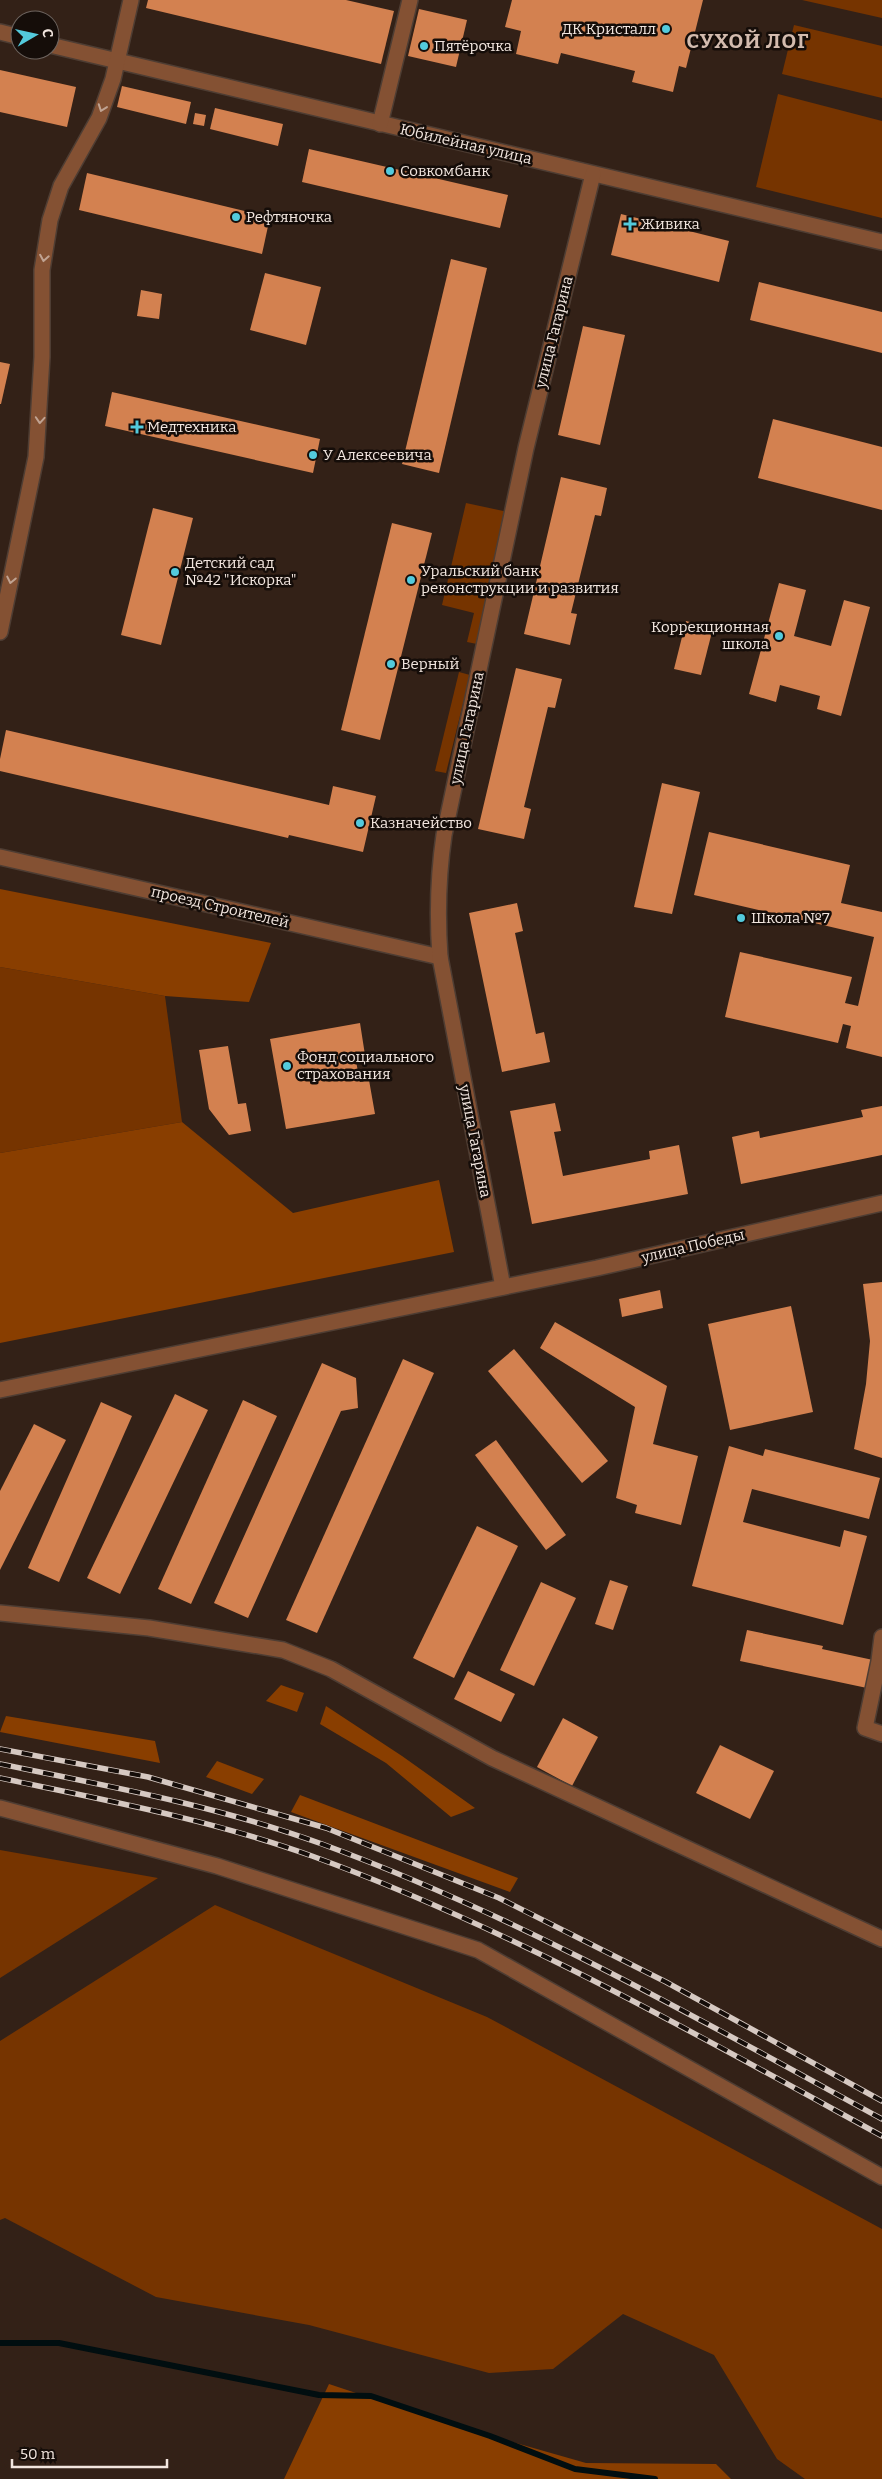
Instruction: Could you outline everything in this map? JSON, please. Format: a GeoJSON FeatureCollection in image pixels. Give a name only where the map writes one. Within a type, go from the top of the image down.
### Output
{"type":"FeatureCollection","features":[{"type":"Feature","properties":{"kind":"street"},"geometry":{"type":"LineString","coordinates":[[0,632],[36,457],[42,357],[42,270],[50,220],[61,186],[99,118],[117,62],[131,0]]}},
{"type":"Feature","properties":{"kind":"street"},"geometry":{"type":"LineString","coordinates":[[380,124],[410,0]]}},
{"type":"Feature","properties":{"kind":"street","name":"Юбилейная улица"},"geometry":{"type":"LineString","coordinates":[[60,48],[882,242]]}},
{"type":"Feature","properties":{"kind":"street","name":"улица Гагарина"},"geometry":{"type":"LineString","coordinates":[[503,1287],[440,957],[437,916],[438,876],[444,835],[526,448],[593,174]]}},
{"type":"Feature","properties":{"kind":"street","name":"проезд Строителей"},"geometry":{"type":"LineString","coordinates":[[0,857],[440,957]]}},
{"type":"Feature","properties":{"kind":"street","name":"улица Победы"},"geometry":{"type":"LineString","coordinates":[[0,1390],[503,1287],[882,1203]]}},
{"type":"Feature","properties":{"kind":"street"},"geometry":{"type":"LineString","coordinates":[[0,1613],[149,1628],[282,1650],[331,1669],[492,1758],[882,1939]]}},
{"type":"Feature","properties":{"kind":"street"},"geometry":{"type":"LineString","coordinates":[[882,1637],[865,1728],[882,1734]]}},
{"type":"Feature","properties":{"kind":"street"},"geometry":{"type":"LineString","coordinates":[[0,1808],[216,1866],[478,1950],[882,2177]]}},
{"type":"Feature","properties":{"kind":"shaded area"},"geometry":{"type":"Polygon","coordinates":[[[802,0],[882,0],[882,18],[802,0]]]}},
{"type":"Feature","properties":{"kind":"shaded area"},"geometry":{"type":"Polygon","coordinates":[[[794,25],[882,46],[882,98],[782,74],[794,25]]]}},
{"type":"Feature","properties":{"kind":"shaded area"},"geometry":{"type":"Polygon","coordinates":[[[778,94],[882,121],[882,218],[756,187],[778,94]]]}},
{"type":"Feature","properties":{"kind":"shaded area"},"geometry":{"type":"Polygon","coordinates":[[[466,503],[508,512],[477,644],[467,642],[474,613],[442,605],[466,503]]]}},
{"type":"Feature","properties":{"kind":"shaded area"},"geometry":{"type":"Polygon","coordinates":[[[459,672],[470,675],[446,773],[435,771],[459,672]]]}},
{"type":"Feature","properties":{"kind":"shaded area"},"geometry":{"type":"Polygon","coordinates":[[[0,889],[271,943],[249,1002],[165,996],[0,967],[0,889]]]}},
{"type":"Feature","properties":{"kind":"shaded area"},"geometry":{"type":"Polygon","coordinates":[[[0,967],[165,996],[182,1122],[0,1153],[0,967]]]}},
{"type":"Feature","properties":{"kind":"shaded area"},"geometry":{"type":"Polygon","coordinates":[[[182,1122],[293,1213],[439,1180],[454,1252],[0,1343],[0,1153],[182,1122]]]}},
{"type":"Feature","properties":{"kind":"shaded area"},"geometry":{"type":"Polygon","coordinates":[[[281,1685],[304,1693],[297,1712],[266,1701],[281,1685]]]}},
{"type":"Feature","properties":{"kind":"shaded area"},"geometry":{"type":"Polygon","coordinates":[[[326,1706],[402,1756],[475,1808],[451,1817],[386,1763],[320,1724],[326,1706]]]}},
{"type":"Feature","properties":{"kind":"shaded area"},"geometry":{"type":"Polygon","coordinates":[[[6,1716],[155,1741],[160,1763],[0,1732],[6,1716]]]}},
{"type":"Feature","properties":{"kind":"shaded area"},"geometry":{"type":"Polygon","coordinates":[[[217,1761],[264,1779],[252,1794],[206,1777],[217,1761]]]}},
{"type":"Feature","properties":{"kind":"shaded area"},"geometry":{"type":"Polygon","coordinates":[[[300,1795],[518,1878],[510,1892],[291,1812],[300,1795]]]}},
{"type":"Feature","properties":{"kind":"shaded area"},"geometry":{"type":"Polygon","coordinates":[[[0,1850],[158,1878],[0,1978],[0,1850]]]}},
{"type":"Feature","properties":{"kind":"shaded area"},"geometry":{"type":"Polygon","coordinates":[[[215,1905],[487,2017],[882,2229],[882,2479],[805,2479],[777,2459],[714,2355],[623,2314],[553,2369],[489,2373],[309,2325],[156,2297],[5,2218],[0,2220],[0,2041],[215,1905]]]}},
{"type":"Feature","properties":{"kind":"shaded area"},"geometry":{"type":"Polygon","coordinates":[[[329,2384],[449,2424],[586,2463],[716,2464],[731,2479],[284,2479],[329,2384]]]}},
{"type":"Feature","properties":{"kind":"building"},"geometry":{"type":"Polygon","coordinates":[[[148,0],[346,0],[394,11],[381,64],[146,8],[148,0]]]}},
{"type":"Feature","properties":{"kind":"building"},"geometry":{"type":"Polygon","coordinates":[[[512,0],[703,0],[686,68],[679,66],[673,92],[632,82],[635,71],[561,53],[558,64],[516,54],[521,31],[505,27],[512,0]]]}},
{"type":"Feature","properties":{"kind":"building"},"geometry":{"type":"Polygon","coordinates":[[[419,9],[467,20],[456,67],[408,56],[419,9]]]}},
{"type":"Feature","properties":{"kind":"building"},"geometry":{"type":"Polygon","coordinates":[[[0,70],[76,87],[67,127],[0,112],[0,70]]]}},
{"type":"Feature","properties":{"kind":"building"},"geometry":{"type":"Polygon","coordinates":[[[122,86],[191,102],[186,124],[117,107],[122,86]]]}},
{"type":"Feature","properties":{"kind":"building"},"geometry":{"type":"Polygon","coordinates":[[[215,108],[283,124],[278,146],[210,129],[215,108]]]}},
{"type":"Feature","properties":{"kind":"building"},"geometry":{"type":"Polygon","coordinates":[[[195,113],[206,115],[204,126],[193,124],[195,113]]]}},
{"type":"Feature","properties":{"kind":"building"},"geometry":{"type":"Polygon","coordinates":[[[309,149],[508,195],[500,228],[302,182],[309,149]]]}},
{"type":"Feature","properties":{"kind":"building"},"geometry":{"type":"Polygon","coordinates":[[[87,173],[270,217],[262,254],[79,210],[87,173]]]}},
{"type":"Feature","properties":{"kind":"building"},"geometry":{"type":"Polygon","coordinates":[[[621,214],[729,241],[719,282],[611,255],[621,214]]]}},
{"type":"Feature","properties":{"kind":"building"},"geometry":{"type":"Polygon","coordinates":[[[451,259],[487,268],[439,473],[402,464],[451,259]]]}},
{"type":"Feature","properties":{"kind":"building"},"geometry":{"type":"Polygon","coordinates":[[[265,273],[321,287],[306,345],[250,330],[265,273]]]}},
{"type":"Feature","properties":{"kind":"building"},"geometry":{"type":"Polygon","coordinates":[[[759,282],[882,312],[882,353],[750,320],[759,282]]]}},
{"type":"Feature","properties":{"kind":"building"},"geometry":{"type":"Polygon","coordinates":[[[141,290],[162,294],[159,319],[137,316],[141,290]]]}},
{"type":"Feature","properties":{"kind":"building"},"geometry":{"type":"Polygon","coordinates":[[[583,326],[625,335],[600,445],[558,435],[583,326]]]}},
{"type":"Feature","properties":{"kind":"building"},"geometry":{"type":"Polygon","coordinates":[[[0,362],[10,364],[1,404],[0,404],[0,362]]]}},
{"type":"Feature","properties":{"kind":"building"},"geometry":{"type":"Polygon","coordinates":[[[112,392],[320,439],[313,473],[105,426],[112,392]]]}},
{"type":"Feature","properties":{"kind":"building"},"geometry":{"type":"Polygon","coordinates":[[[773,419],[882,447],[882,510],[758,478],[773,419]]]}},
{"type":"Feature","properties":{"kind":"building"},"geometry":{"type":"Polygon","coordinates":[[[561,477],[607,488],[601,516],[595,515],[571,613],[577,614],[570,645],[524,634],[561,477]]]}},
{"type":"Feature","properties":{"kind":"building"},"geometry":{"type":"Polygon","coordinates":[[[153,508],[193,518],[161,645],[121,635],[153,508]]]}},
{"type":"Feature","properties":{"kind":"building"},"geometry":{"type":"Polygon","coordinates":[[[392,523],[432,533],[380,740],[341,730],[392,523]]]}},
{"type":"Feature","properties":{"kind":"building"},"geometry":{"type":"Polygon","coordinates":[[[779,583],[806,590],[794,636],[831,646],[844,600],[870,607],[841,716],[817,709],[820,696],[780,685],[776,702],[749,694],[779,583]]]}},
{"type":"Feature","properties":{"kind":"building"},"geometry":{"type":"Polygon","coordinates":[[[686,621],[713,628],[701,675],[674,669],[686,621]]]}},
{"type":"Feature","properties":{"kind":"building"},"geometry":{"type":"Polygon","coordinates":[[[516,668],[562,679],[555,708],[548,707],[524,807],[531,809],[524,839],[478,829],[516,668]]]}},
{"type":"Feature","properties":{"kind":"building"},"geometry":{"type":"Polygon","coordinates":[[[6,730],[329,805],[333,786],[376,796],[363,852],[289,835],[288,838],[0,771],[0,759],[6,730]]]}},
{"type":"Feature","properties":{"kind":"building"},"geometry":{"type":"Polygon","coordinates":[[[662,783],[700,792],[672,914],[634,907],[662,783]]]}},
{"type":"Feature","properties":{"kind":"building"},"geometry":{"type":"Polygon","coordinates":[[[709,832],[850,865],[841,903],[882,912],[882,1057],[846,1048],[851,1026],[843,1024],[838,1043],[725,1017],[740,952],[852,977],[845,1003],[858,1006],[874,937],[694,895],[709,832]]]}},
{"type":"Feature","properties":{"kind":"building"},"geometry":{"type":"Polygon","coordinates":[[[517,903],[523,931],[515,933],[536,1034],[544,1032],[550,1062],[502,1072],[469,913],[517,903]]]}},
{"type":"Feature","properties":{"kind":"building"},"geometry":{"type":"Polygon","coordinates":[[[360,1023],[365,1055],[355,1056],[360,1082],[369,1080],[375,1114],[286,1129],[270,1039],[360,1023]]]}},
{"type":"Feature","properties":{"kind":"building"},"geometry":{"type":"Polygon","coordinates":[[[228,1046],[238,1104],[246,1103],[251,1131],[229,1135],[209,1109],[199,1050],[228,1046]]]}},
{"type":"Feature","properties":{"kind":"building"},"geometry":{"type":"Polygon","coordinates":[[[555,1103],[561,1131],[554,1132],[563,1176],[650,1159],[649,1151],[679,1145],[688,1194],[532,1224],[510,1111],[555,1103]]]}},
{"type":"Feature","properties":{"kind":"building"},"geometry":{"type":"Polygon","coordinates":[[[882,1106],[882,1155],[741,1184],[732,1137],[759,1131],[760,1138],[863,1117],[861,1110],[882,1106]]]}},
{"type":"Feature","properties":{"kind":"building"},"geometry":{"type":"Polygon","coordinates":[[[882,1282],[882,1458],[854,1449],[866,1384],[870,1341],[863,1284],[882,1282]]]}},
{"type":"Feature","properties":{"kind":"building"},"geometry":{"type":"Polygon","coordinates":[[[660,1290],[663,1308],[622,1317],[619,1299],[660,1290]]]}},
{"type":"Feature","properties":{"kind":"building"},"geometry":{"type":"Polygon","coordinates":[[[791,1306],[813,1412],[730,1430],[708,1324],[791,1306]]]}},
{"type":"Feature","properties":{"kind":"building"},"geometry":{"type":"Polygon","coordinates":[[[555,1322],[667,1386],[653,1444],[698,1456],[681,1525],[635,1513],[637,1505],[616,1498],[635,1407],[540,1348],[555,1322]]]}},
{"type":"Feature","properties":{"kind":"building"},"geometry":{"type":"Polygon","coordinates":[[[514,1349],[608,1461],[582,1483],[488,1371],[514,1349]]]}},
{"type":"Feature","properties":{"kind":"building"},"geometry":{"type":"Polygon","coordinates":[[[403,1359],[434,1373],[317,1633],[286,1620],[403,1359]]]}},
{"type":"Feature","properties":{"kind":"building"},"geometry":{"type":"Polygon","coordinates":[[[322,1363],[356,1378],[358,1408],[341,1411],[248,1618],[214,1603],[322,1363]]]}},
{"type":"Feature","properties":{"kind":"building"},"geometry":{"type":"Polygon","coordinates":[[[175,1394],[208,1410],[120,1594],[87,1578],[175,1394]]]}},
{"type":"Feature","properties":{"kind":"building"},"geometry":{"type":"Polygon","coordinates":[[[243,1400],[277,1416],[191,1604],[158,1589],[243,1400]]]}},
{"type":"Feature","properties":{"kind":"building"},"geometry":{"type":"Polygon","coordinates":[[[101,1402],[132,1416],[59,1582],[28,1568],[101,1402]]]}},
{"type":"Feature","properties":{"kind":"building"},"geometry":{"type":"Polygon","coordinates":[[[34,1424],[66,1440],[0,1570],[0,1491],[34,1424]]]}},
{"type":"Feature","properties":{"kind":"building"},"geometry":{"type":"Polygon","coordinates":[[[496,1440],[566,1535],[546,1550],[475,1455],[496,1440]]]}},
{"type":"Feature","properties":{"kind":"building"},"geometry":{"type":"Polygon","coordinates":[[[729,1446],[763,1456],[765,1449],[880,1478],[869,1519],[752,1489],[743,1522],[840,1547],[844,1530],[867,1536],[843,1625],[692,1586],[729,1446]]]}},
{"type":"Feature","properties":{"kind":"building"},"geometry":{"type":"Polygon","coordinates":[[[477,1526],[518,1546],[454,1678],[413,1658],[477,1526]]]}},
{"type":"Feature","properties":{"kind":"building"},"geometry":{"type":"Polygon","coordinates":[[[610,1580],[628,1586],[613,1630],[595,1624],[610,1580]]]}},
{"type":"Feature","properties":{"kind":"building"},"geometry":{"type":"Polygon","coordinates":[[[541,1582],[576,1598],[534,1686],[500,1670],[541,1582]]]}},
{"type":"Feature","properties":{"kind":"building"},"geometry":{"type":"Polygon","coordinates":[[[747,1630],[823,1646],[822,1649],[873,1660],[867,1688],[740,1661],[747,1630]]]}},
{"type":"Feature","properties":{"kind":"building"},"geometry":{"type":"Polygon","coordinates":[[[468,1671],[515,1694],[501,1722],[454,1699],[468,1671]]]}},
{"type":"Feature","properties":{"kind":"building"},"geometry":{"type":"Polygon","coordinates":[[[563,1718],[598,1737],[572,1786],[537,1767],[563,1718]]]}},
{"type":"Feature","properties":{"kind":"building"},"geometry":{"type":"Polygon","coordinates":[[[720,1745],[774,1771],[750,1819],[696,1793],[720,1745]]]}},
{"type":"Feature","properties":{"kind":"waterway"},"geometry":{"type":"LineString","coordinates":[[0,2343],[59,2343],[319,2395],[371,2396],[490,2436],[575,2469],[655,2479]]}},
{"type":"Feature","properties":{"kind":"railway"},"geometry":{"type":"LineString","coordinates":[[0,1749],[148,1777],[326,1828],[499,1898],[666,1982],[882,2101]]}},
{"type":"Feature","properties":{"kind":"railway"},"geometry":{"type":"LineString","coordinates":[[0,1764],[81,1780],[203,1808],[283,1831],[395,1872],[537,1936],[607,1971],[882,2119]]}},
{"type":"Feature","properties":{"kind":"railway"},"geometry":{"type":"LineString","coordinates":[[0,1778],[197,1821],[274,1843],[386,1885],[459,1916],[602,1985],[743,2059],[882,2136]]}},
{"type":"Feature","properties":{"kind":"place","name":"ДК Кристалл"},"geometry":{"type":"Point","coordinates":[666,29]}},
{"type":"Feature","properties":{"kind":"place","name":"Пятёрочка"},"geometry":{"type":"Point","coordinates":[424,46]}},
{"type":"Feature","properties":{"kind":"place","name":"Совкомбанк"},"geometry":{"type":"Point","coordinates":[390,171]}},
{"type":"Feature","properties":{"kind":"place","name":"Рефтяночка"},"geometry":{"type":"Point","coordinates":[236,217]}},
{"type":"Feature","properties":{"kind":"place","name":"Живика"},"geometry":{"type":"Point","coordinates":[630,224]}},
{"type":"Feature","properties":{"kind":"place","name":"Медтехника"},"geometry":{"type":"Point","coordinates":[137,427]}},
{"type":"Feature","properties":{"kind":"place","name":"У Алексеевича"},"geometry":{"type":"Point","coordinates":[313,455]}},
{"type":"Feature","properties":{"kind":"place","name":"Детский сад №42 \"Искорка\""},"geometry":{"type":"Point","coordinates":[175,572]}},
{"type":"Feature","properties":{"kind":"place","name":"Уральский банк реконструкции и развития"},"geometry":{"type":"Point","coordinates":[411,580]}},
{"type":"Feature","properties":{"kind":"place","name":"Коррекционная школа"},"geometry":{"type":"Point","coordinates":[779,636]}},
{"type":"Feature","properties":{"kind":"place","name":"Верный"},"geometry":{"type":"Point","coordinates":[391,664]}},
{"type":"Feature","properties":{"kind":"place","name":"Казначейство"},"geometry":{"type":"Point","coordinates":[360,823]}},
{"type":"Feature","properties":{"kind":"place","name":"Школа №7"},"geometry":{"type":"Point","coordinates":[741,918]}},
{"type":"Feature","properties":{"kind":"place","name":"Фонд социального страхования"},"geometry":{"type":"Point","coordinates":[287,1066]}},
{"type":"Feature","properties":{"kind":"district","name":"СУХОЙ ЛОГ"},"geometry":{"type":"Point","coordinates":[748,41]}}]}
